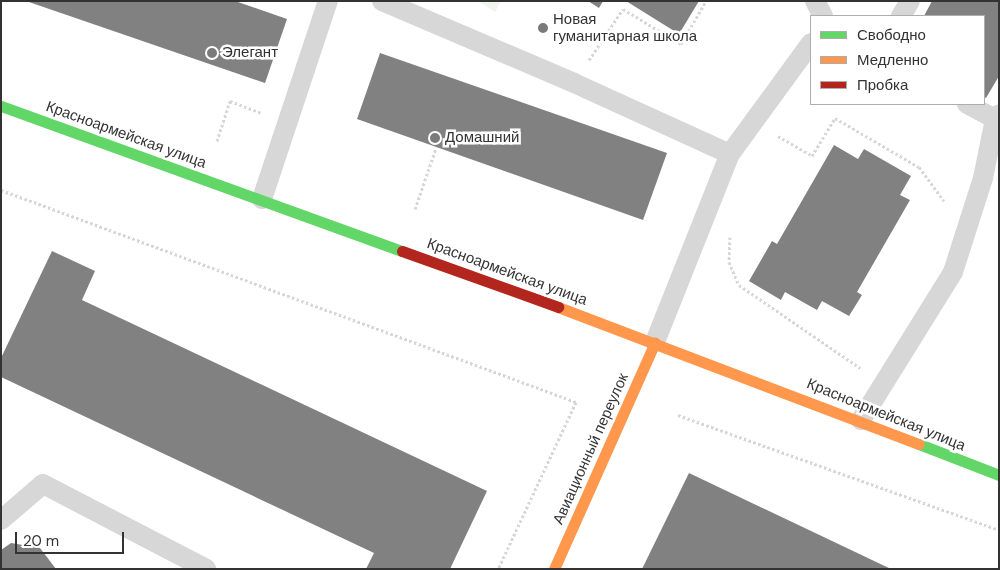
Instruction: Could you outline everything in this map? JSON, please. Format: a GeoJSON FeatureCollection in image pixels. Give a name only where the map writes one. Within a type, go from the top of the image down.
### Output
{"type":"FeatureCollection","features":[{"type":"Feature","properties":{"kind":"street","name":"Красноармейская улица"},"geometry":{"type":"LineString","coordinates":[[1,106],[655,342],[861,420],[999,475]]}},
{"type":"Feature","properties":{"kind":"street","name":"Авиационный переулок"},"geometry":{"type":"LineString","coordinates":[[554,569],[655,342]]}},
{"type":"Feature","properties":{"kind":"lane"},"geometry":{"type":"LineString","coordinates":[[262,199],[328,1]]}},
{"type":"Feature","properties":{"kind":"lane"},"geometry":{"type":"LineString","coordinates":[[382,1],[574,83],[730,154]]}},
{"type":"Feature","properties":{"kind":"lane"},"geometry":{"type":"LineString","coordinates":[[902,15],[910,1]]}},
{"type":"Feature","properties":{"kind":"lane"},"geometry":{"type":"LineString","coordinates":[[655,342],[730,154],[810,44]]}},
{"type":"Feature","properties":{"kind":"lane"},"geometry":{"type":"LineString","coordinates":[[861,420],[953,272],[983,178],[997,117],[970,105]]}},
{"type":"Feature","properties":{"kind":"lane"},"geometry":{"type":"LineString","coordinates":[[1,520],[43,484],[206,569]]}},
{"type":"Feature","properties":{"kind":"path"},"geometry":{"type":"LineString","coordinates":[[574,83],[623,10],[681,44],[706,1]]}},
{"type":"Feature","properties":{"kind":"path"},"geometry":{"type":"LineString","coordinates":[[217,141],[230,101],[288,124]]}},
{"type":"Feature","properties":{"kind":"path"},"geometry":{"type":"LineString","coordinates":[[754,121],[812,156],[835,118],[920,167],[966,232]]}},
{"type":"Feature","properties":{"kind":"path"},"geometry":{"type":"LineString","coordinates":[[415,210],[436,148]]}},
{"type":"Feature","properties":{"kind":"path"},"geometry":{"type":"LineString","coordinates":[[1,190],[576,402],[498,569]]}},
{"type":"Feature","properties":{"kind":"path"},"geometry":{"type":"LineString","coordinates":[[730,232],[729,262],[739,285],[883,384]]}},
{"type":"Feature","properties":{"kind":"path"},"geometry":{"type":"LineString","coordinates":[[678,415],[999,530]]}},
{"type":"Feature","properties":{"kind":"shaded area"},"geometry":{"type":"Polygon","coordinates":[[[478,1],[501,1],[495,12],[478,1]]]}},
{"type":"Feature","properties":{"kind":"building"},"geometry":{"type":"Polygon","coordinates":[[[26,1],[235,1],[287,19],[265,83],[26,1]]]}},
{"type":"Feature","properties":{"kind":"building","name":"Новая гуманитарная школа"},"geometry":{"type":"Polygon","coordinates":[[[588,1],[603,1],[599,8],[588,1]]]}},
{"type":"Feature","properties":{"kind":"building"},"geometry":{"type":"Polygon","coordinates":[[[626,1],[699,1],[679,34],[626,1]]]}},
{"type":"Feature","properties":{"kind":"building"},"geometry":{"type":"Polygon","coordinates":[[[932,1],[999,1],[999,76],[986,98],[985,15],[925,15],[932,1]]]}},
{"type":"Feature","properties":{"kind":"building"},"geometry":{"type":"Polygon","coordinates":[[[380,53],[667,153],[643,220],[357,119],[380,53]]]}},
{"type":"Feature","properties":{"kind":"building"},"geometry":{"type":"Polygon","coordinates":[[[834,145],[858,159],[864,149],[911,176],[900,195],[910,200],[857,292],[862,295],[849,316],[822,301],[817,310],[785,292],[781,300],[749,281],[772,241],[777,244],[834,145]]]}},
{"type":"Feature","properties":{"kind":"building"},"geometry":{"type":"Polygon","coordinates":[[[52,251],[95,271],[82,300],[487,491],[450,569],[366,569],[374,553],[1,377],[1,358],[52,251]]]}},
{"type":"Feature","properties":{"kind":"building"},"geometry":{"type":"Polygon","coordinates":[[[689,473],[891,569],[642,569],[689,473]]]}},
{"type":"Feature","properties":{"kind":"building"},"geometry":{"type":"Polygon","coordinates":[[[11,543],[40,548],[56,569],[1,569],[1,550],[11,543]]]}},
{"type":"Feature","properties":{"kind":"traffic: fast"},"geometry":{"type":"LineString","coordinates":[[1,106],[402,251]]}},
{"type":"Feature","properties":{"kind":"traffic: fast"},"geometry":{"type":"LineString","coordinates":[[919,444],[999,475]]}},
{"type":"Feature","properties":{"kind":"traffic: slow"},"geometry":{"type":"LineString","coordinates":[[558,307],[919,444]]}},
{"type":"Feature","properties":{"kind":"traffic: slow"},"geometry":{"type":"LineString","coordinates":[[554,569],[655,342]]}},
{"type":"Feature","properties":{"kind":"traffic: jam"},"geometry":{"type":"LineString","coordinates":[[402,251],[558,307]]}},
{"type":"Feature","properties":{"kind":"place","name":"Новая гуманитарная школа"},"geometry":{"type":"Point","coordinates":[543,28]}},
{"type":"Feature","properties":{"kind":"place","name":"Элегант"},"geometry":{"type":"Point","coordinates":[212,53]}},
{"type":"Feature","properties":{"kind":"place","name":"Домашний"},"geometry":{"type":"Point","coordinates":[435,138]}}]}
